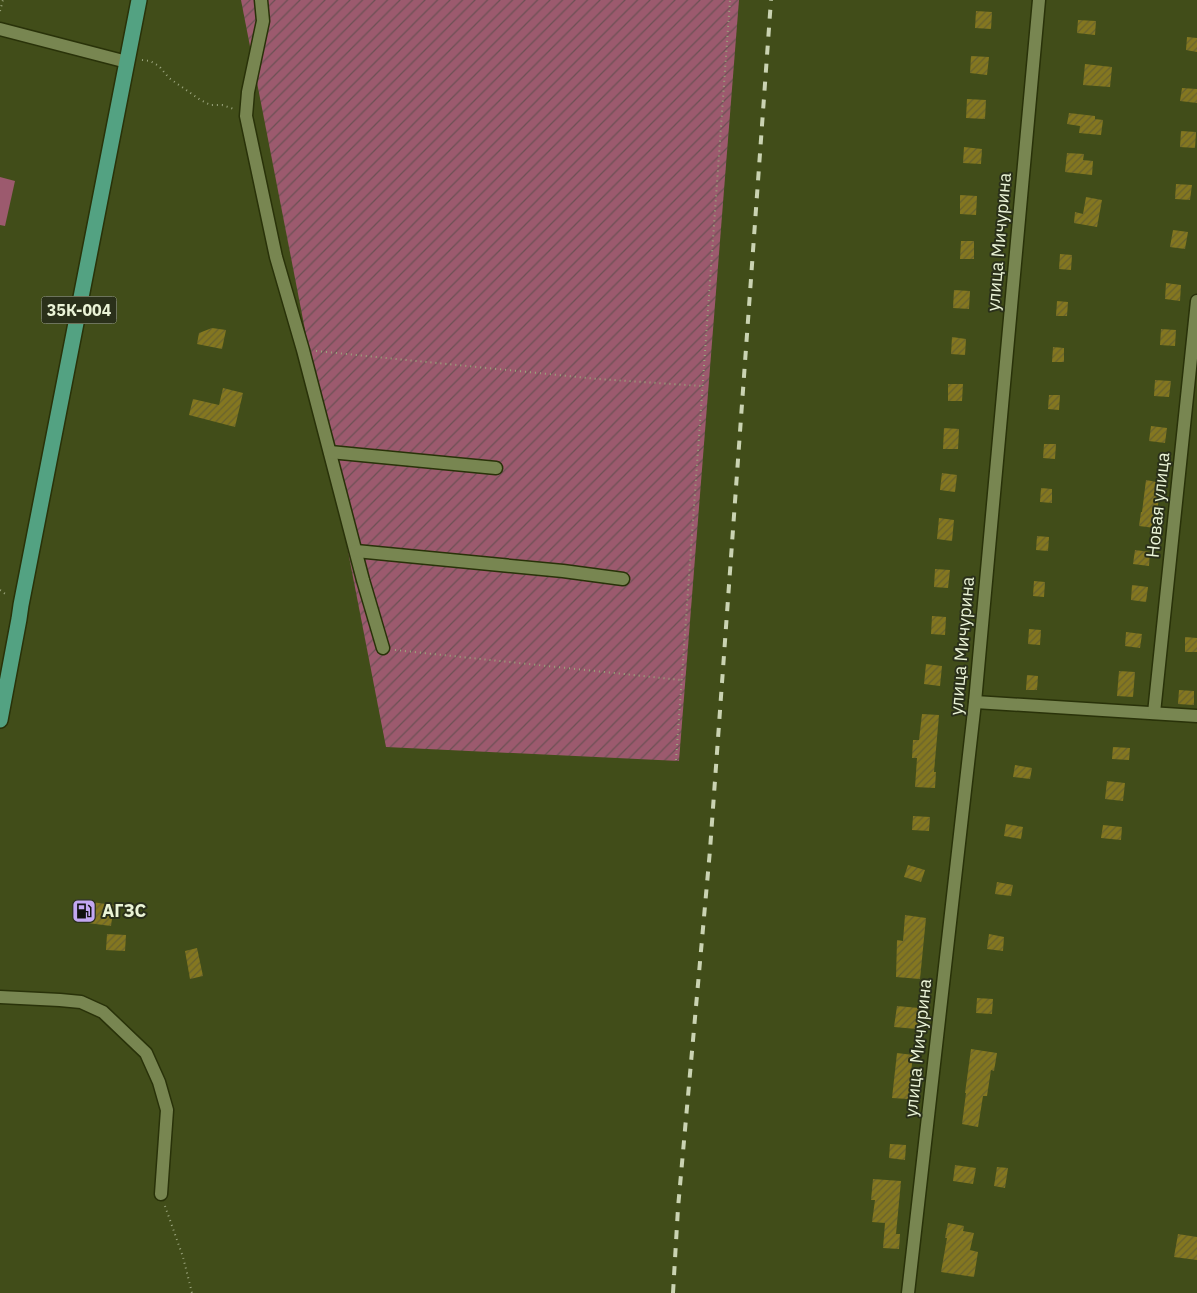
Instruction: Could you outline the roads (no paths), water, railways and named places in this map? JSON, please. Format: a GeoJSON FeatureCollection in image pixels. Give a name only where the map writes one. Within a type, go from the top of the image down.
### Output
{"type":"FeatureCollection","features":[{"type":"Feature","properties":{"kind":"main road","name":"35К-004"},"geometry":{"type":"LineString","coordinates":[[0,720],[139,0]]}},
{"type":"Feature","properties":{"kind":"street"},"geometry":{"type":"LineString","coordinates":[[261,0],[263,21],[248,92],[246,116],[276,257],[383,648]]}},
{"type":"Feature","properties":{"kind":"street","name":"улица Мичурина"},"geometry":{"type":"LineString","coordinates":[[908,1293],[975,702],[1039,0]]}},
{"type":"Feature","properties":{"kind":"street"},"geometry":{"type":"LineString","coordinates":[[0,29],[127,62]]}},
{"type":"Feature","properties":{"kind":"street","name":"Новая улица"},"geometry":{"type":"LineString","coordinates":[[1154,713],[1197,301]]}},
{"type":"Feature","properties":{"kind":"street"},"geometry":{"type":"LineString","coordinates":[[330,452],[496,468]]}},
{"type":"Feature","properties":{"kind":"street"},"geometry":{"type":"LineString","coordinates":[[356,551],[562,571],[623,579]]}},
{"type":"Feature","properties":{"kind":"street"},"geometry":{"type":"LineString","coordinates":[[975,702],[1197,716]]}},
{"type":"Feature","properties":{"kind":"street"},"geometry":{"type":"LineString","coordinates":[[0,997],[81,1002],[103,1012],[146,1053],[159,1082],[167,1110],[161,1194]]}},
{"type":"Feature","properties":{"kind":"railway"},"geometry":{"type":"LineString","coordinates":[[673,1293],[678,1208],[710,850],[771,0]]}},
{"type":"Feature","properties":{"kind":"place","name":"АГЗС"},"geometry":{"type":"Point","coordinates":[84,911]}}]}
